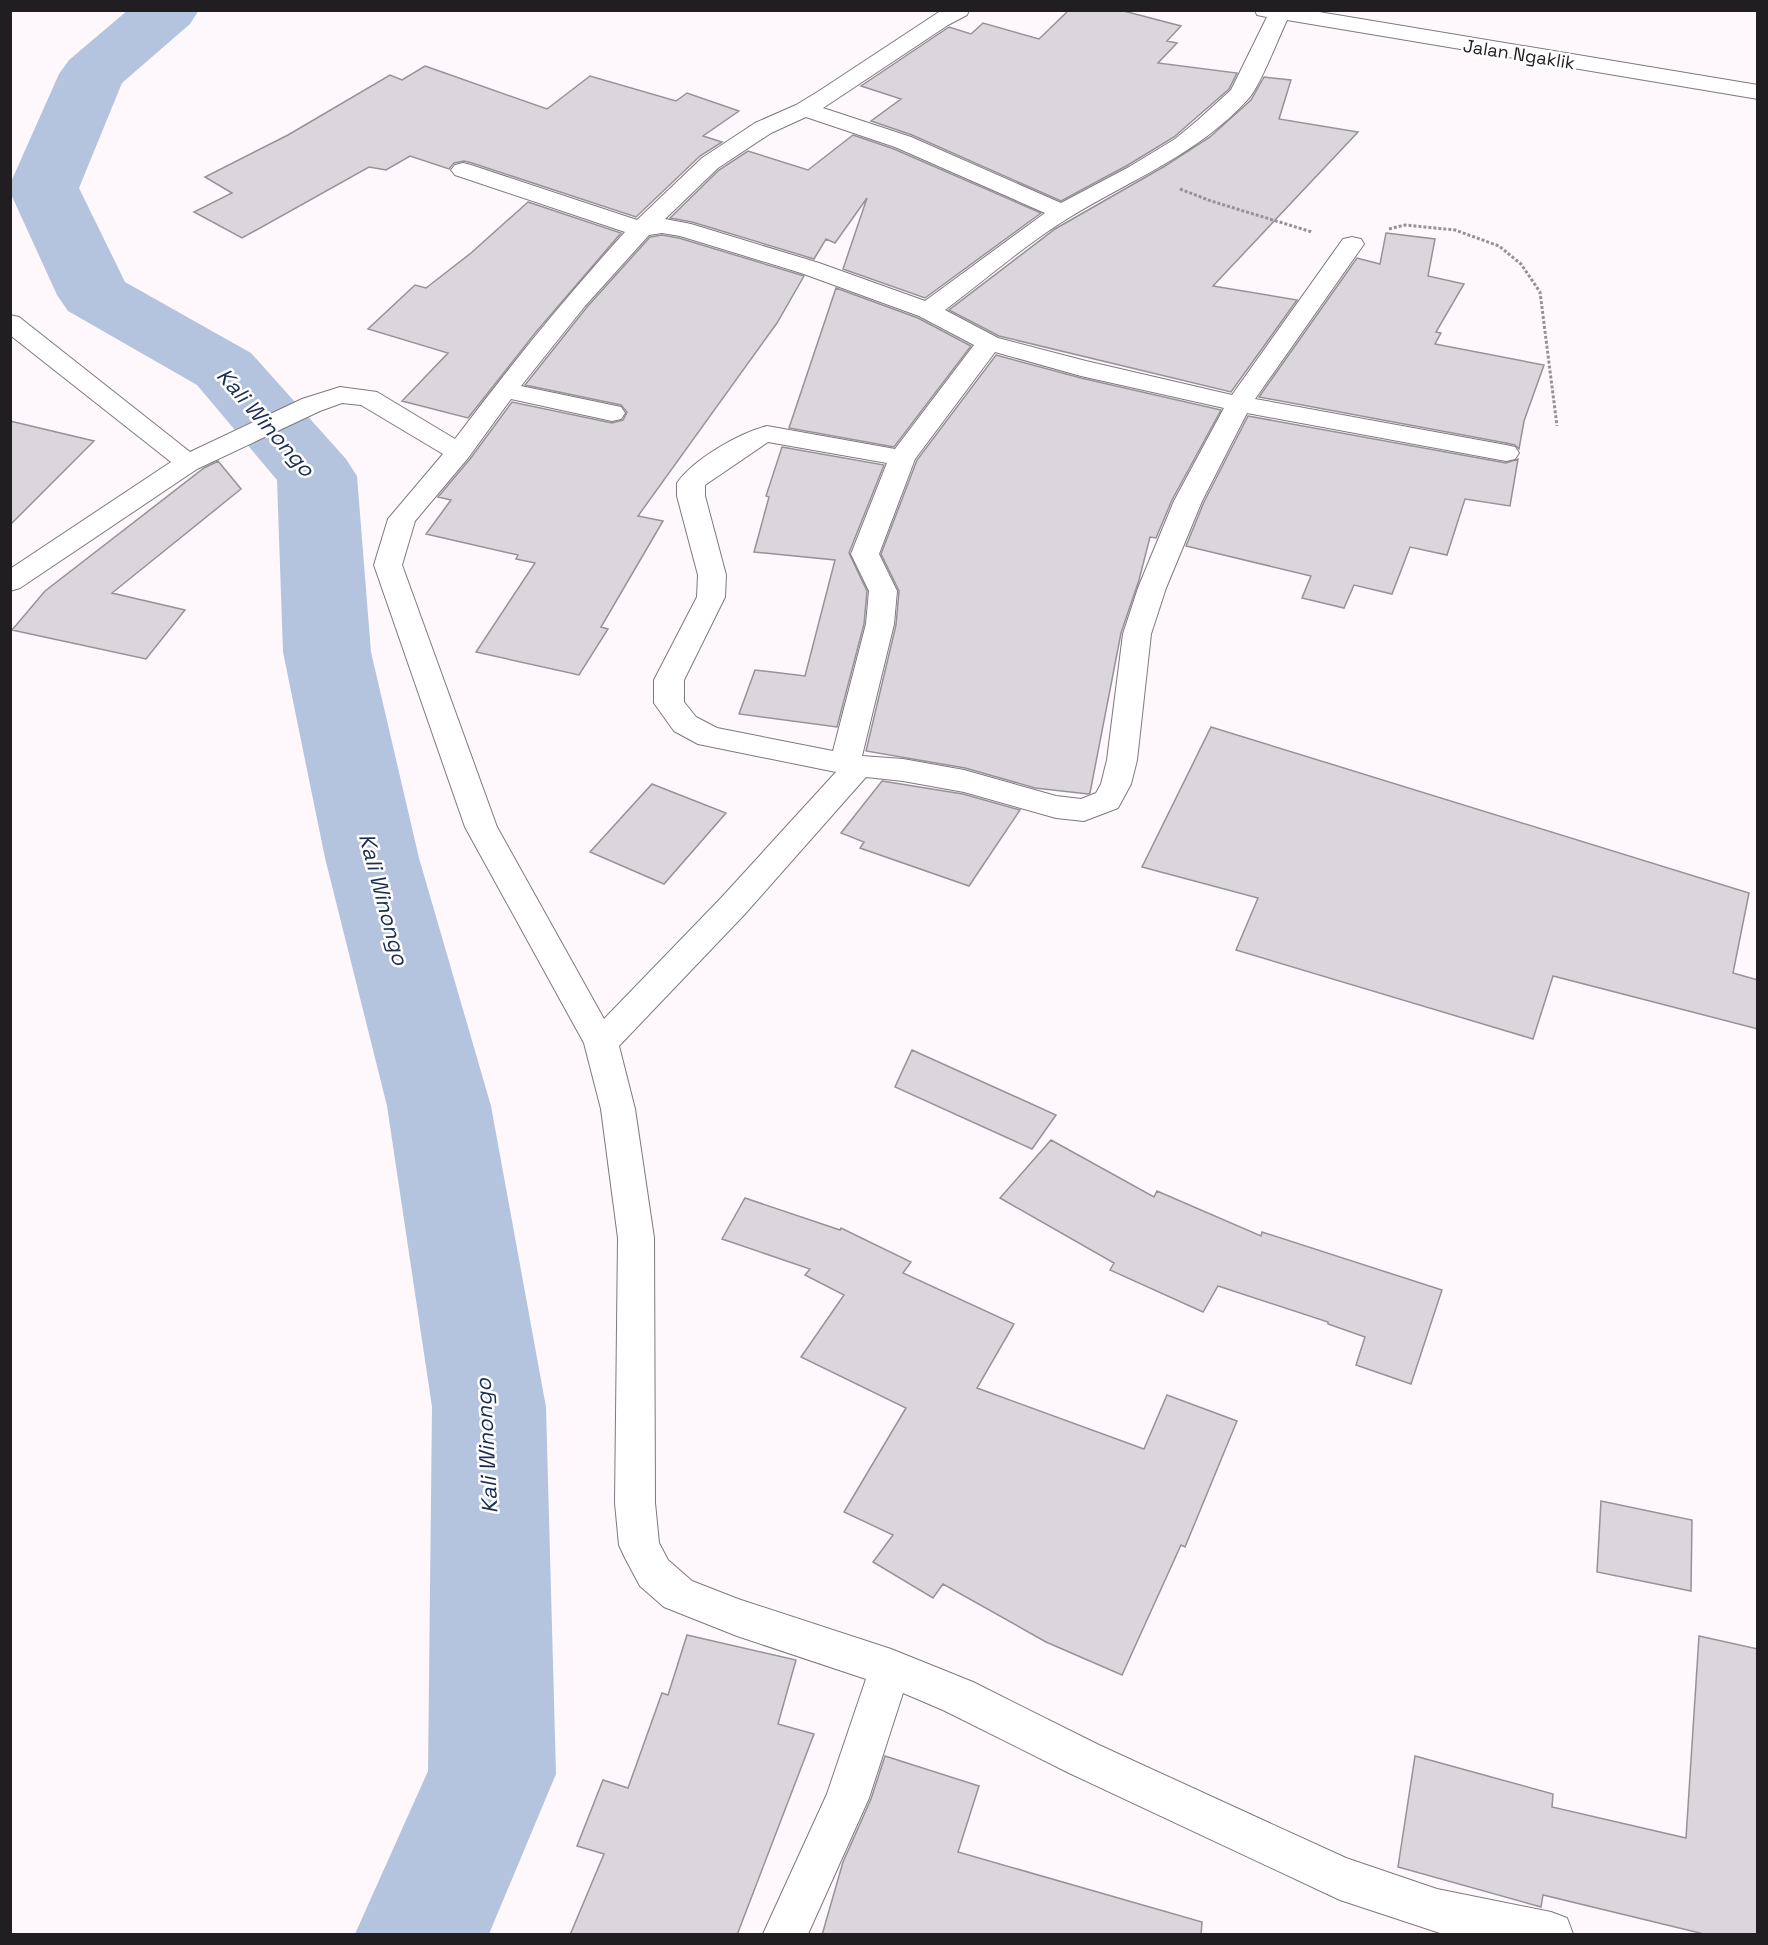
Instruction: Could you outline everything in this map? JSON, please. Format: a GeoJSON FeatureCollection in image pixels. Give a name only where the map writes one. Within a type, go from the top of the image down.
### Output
{"type":"FeatureCollection","features":[{"type":"Feature","properties":{"kind":"street"},"geometry":{"type":"LineString","coordinates":[[959,10],[940,20],[804,110],[763,128],[710,163],[641,229],[576,301],[504,390],[459,452],[402,519],[388,565],[481,827],[601,1043],[618,1109],[636,1238],[635,1503],[639,1545],[654,1574],[678,1594],[737,1617],[891,1668],[958,1696],[1084,1759],[1340,1878],[1437,1911],[1551,1935]]}},
{"type":"Feature","properties":{"kind":"street"},"geometry":{"type":"LineString","coordinates":[[928,312],[1024,238],[1062,212],[1137,172],[1183,144],[1241,93],[1273,12]]}},
{"type":"Feature","properties":{"kind":"street","name":"Jalan Ngaklik"},"geometry":{"type":"LineString","coordinates":[[1273,12],[1758,92]]}},
{"type":"Feature","properties":{"kind":"street"},"geometry":{"type":"LineString","coordinates":[[804,110],[855,123],[958,165],[1062,212]]}},
{"type":"Feature","properties":{"kind":"street"},"geometry":{"type":"LineString","coordinates":[[463,170],[641,229],[662,226],[683,229],[810,268],[928,312],[989,343],[1081,368],[1239,404],[1506,453]]}},
{"type":"Feature","properties":{"kind":"street"},"geometry":{"type":"LineString","coordinates":[[902,458],[783,435],[766,434],[756,437],[701,473],[691,483],[691,496],[712,575],[711,597],[669,680],[669,703],[685,724],[709,737],[852,765],[903,770],[963,781],[1056,807],[1084,810],[1107,800],[1116,784],[1122,760],[1137,634],[1152,588],[1188,501],[1239,404],[1352,244]]}},
{"type":"Feature","properties":{"kind":"street"},"geometry":{"type":"LineString","coordinates":[[10,322],[197,458]]}},
{"type":"Feature","properties":{"kind":"street"},"geometry":{"type":"LineString","coordinates":[[601,1043],[653,992],[742,896],[852,765],[880,624],[884,591],[865,554],[902,458],[989,343]]}},
{"type":"Feature","properties":{"kind":"street"},"geometry":{"type":"LineString","coordinates":[[504,390],[612,413]]}},
{"type":"Feature","properties":{"kind":"street"},"geometry":{"type":"LineString","coordinates":[[10,582],[197,458],[311,405],[340,395],[368,398],[459,452]]}},
{"type":"Feature","properties":{"kind":"street"},"geometry":{"type":"LineString","coordinates":[[785,1935],[847,1798],[891,1668]]}},
{"type":"Feature","properties":{"kind":"path"},"geometry":{"type":"LineString","coordinates":[[1137,172],[1211,201],[1352,244],[1378,231],[1405,225],[1455,230],[1499,246],[1521,264],[1540,292],[1557,426]]}},
{"type":"Feature","properties":{"kind":"building"},"geometry":{"type":"Polygon","coordinates":[[[1069,10],[1120,10],[1181,26],[1167,41],[1177,43],[1158,63],[1237,73],[1229,89],[1174,137],[1061,201],[912,135],[871,121],[901,99],[861,86],[949,27],[971,34],[983,23],[1039,39],[1069,10]]]}},
{"type":"Feature","properties":{"kind":"building"},"geometry":{"type":"Polygon","coordinates":[[[425,66],[547,109],[590,76],[676,101],[687,93],[739,111],[703,136],[722,142],[700,156],[636,217],[472,163],[464,161],[454,163],[449,169],[410,156],[386,170],[369,167],[242,238],[194,212],[232,193],[205,177],[288,135],[390,75],[402,80],[425,66]]]}},
{"type":"Feature","properties":{"kind":"building"},"geometry":{"type":"Polygon","coordinates":[[[1264,77],[1291,80],[1279,119],[1358,132],[1213,286],[1297,300],[1231,392],[999,336],[949,310],[1055,229],[1165,166],[1210,137],[1251,100],[1264,77]]]}},
{"type":"Feature","properties":{"kind":"building"},"geometry":{"type":"Polygon","coordinates":[[[853,135],[894,149],[1041,213],[925,298],[843,269],[867,198],[835,243],[826,239],[814,259],[692,222],[670,218],[719,170],[748,151],[808,170],[853,135]]]}},
{"type":"Feature","properties":{"kind":"building"},"geometry":{"type":"Polygon","coordinates":[[[528,202],[621,233],[536,332],[468,418],[402,401],[448,353],[368,329],[415,285],[426,288],[471,253],[528,202]]]}},
{"type":"Feature","properties":{"kind":"building"},"geometry":{"type":"Polygon","coordinates":[[[1386,233],[1435,239],[1428,276],[1464,284],[1436,332],[1441,333],[1435,344],[1544,365],[1524,421],[1519,449],[1515,445],[1506,443],[1259,397],[1357,258],[1380,264],[1386,233]]]}},
{"type":"Feature","properties":{"kind":"building"},"geometry":{"type":"Polygon","coordinates":[[[662,235],[679,238],[804,276],[777,323],[638,516],[663,521],[601,627],[608,629],[579,675],[476,652],[535,563],[516,559],[518,555],[426,534],[451,500],[438,497],[470,459],[512,402],[612,423],[623,420],[627,412],[621,405],[525,385],[587,307],[650,237],[662,235]]]}},
{"type":"Feature","properties":{"kind":"building"},"geometry":{"type":"Polygon","coordinates":[[[836,288],[918,318],[971,346],[894,447],[789,428],[836,288]]]}},
{"type":"Feature","properties":{"kind":"building"},"geometry":{"type":"Polygon","coordinates":[[[996,355],[1081,378],[1221,410],[1172,500],[1156,538],[1150,537],[1139,580],[1121,633],[1088,794],[1035,788],[965,768],[866,751],[896,625],[899,591],[881,554],[917,460],[996,355]]]}},
{"type":"Feature","properties":{"kind":"building"},"geometry":{"type":"Polygon","coordinates":[[[1248,416],[1506,463],[1518,459],[1510,506],[1465,499],[1447,555],[1410,547],[1392,594],[1354,585],[1344,608],[1302,598],[1311,576],[1186,546],[1204,502],[1248,416]]]}},
{"type":"Feature","properties":{"kind":"building"},"geometry":{"type":"Polygon","coordinates":[[[10,421],[94,441],[10,525],[10,421]]]}},
{"type":"Feature","properties":{"kind":"building"},"geometry":{"type":"Polygon","coordinates":[[[782,447],[884,465],[849,553],[867,591],[864,624],[837,727],[739,714],[755,670],[805,676],[835,560],[754,552],[769,497],[766,496],[782,447]]]}},
{"type":"Feature","properties":{"kind":"building"},"geometry":{"type":"Polygon","coordinates":[[[218,461],[241,489],[112,593],[185,610],[146,659],[12,630],[45,591],[204,468],[218,461]]]}},
{"type":"Feature","properties":{"kind":"building"},"geometry":{"type":"Polygon","coordinates":[[[1211,727],[1749,893],[1733,973],[1758,980],[1758,1029],[1553,976],[1533,1039],[1236,950],[1258,898],[1142,867],[1211,727]]]}},
{"type":"Feature","properties":{"kind":"building"},"geometry":{"type":"Polygon","coordinates":[[[882,781],[963,794],[1020,810],[969,886],[860,848],[864,842],[841,833],[882,781]]]}},
{"type":"Feature","properties":{"kind":"building"},"geometry":{"type":"Polygon","coordinates":[[[652,784],[726,813],[664,884],[590,852],[652,784]]]}},
{"type":"Feature","properties":{"kind":"building"},"geometry":{"type":"Polygon","coordinates":[[[912,1050],[1056,1115],[1032,1149],[895,1087],[912,1050]]]}},
{"type":"Feature","properties":{"kind":"building"},"geometry":{"type":"Polygon","coordinates":[[[1051,1140],[1154,1197],[1157,1191],[1261,1236],[1262,1232],[1442,1290],[1411,1384],[1356,1365],[1365,1337],[1328,1324],[1328,1322],[1218,1286],[1203,1312],[1110,1270],[1114,1263],[1000,1198],[1051,1140]]]}},
{"type":"Feature","properties":{"kind":"building"},"geometry":{"type":"Polygon","coordinates":[[[745,1198],[840,1230],[841,1228],[911,1262],[903,1273],[1014,1324],[977,1388],[1144,1449],[1167,1395],[1237,1421],[1185,1547],[1181,1545],[1122,1675],[1046,1642],[943,1584],[933,1598],[873,1562],[893,1535],[844,1512],[906,1408],[801,1357],[844,1295],[805,1275],[810,1269],[722,1239],[745,1198]]]}},
{"type":"Feature","properties":{"kind":"building"},"geometry":{"type":"Polygon","coordinates":[[[1601,1501],[1692,1520],[1691,1591],[1597,1572],[1601,1501]]]}},
{"type":"Feature","properties":{"kind":"building"},"geometry":{"type":"Polygon","coordinates":[[[687,1635],[796,1660],[778,1724],[814,1734],[737,1935],[570,1935],[604,1854],[577,1846],[603,1780],[628,1788],[662,1693],[668,1695],[687,1635]]]}},
{"type":"Feature","properties":{"kind":"building"},"geometry":{"type":"Polygon","coordinates":[[[1699,1636],[1758,1649],[1758,1935],[1708,1935],[1543,1895],[1541,1907],[1398,1867],[1415,1756],[1553,1794],[1552,1807],[1686,1838],[1699,1636]]]}},
{"type":"Feature","properties":{"kind":"building"},"geometry":{"type":"Polygon","coordinates":[[[885,1756],[979,1786],[958,1852],[1202,1922],[1201,1935],[822,1935],[843,1862],[871,1799],[885,1756]]]}},
{"type":"Feature","properties":{"kind":"waterway","name":"Kali Winongo"},"geometry":{"type":"LineString","coordinates":[[167,10],[92,74],[44,188],[94,295],[224,369],[317,476],[327,652],[372,858],[439,1106],[489,1407],[492,1774],[422,1934]]}}]}
